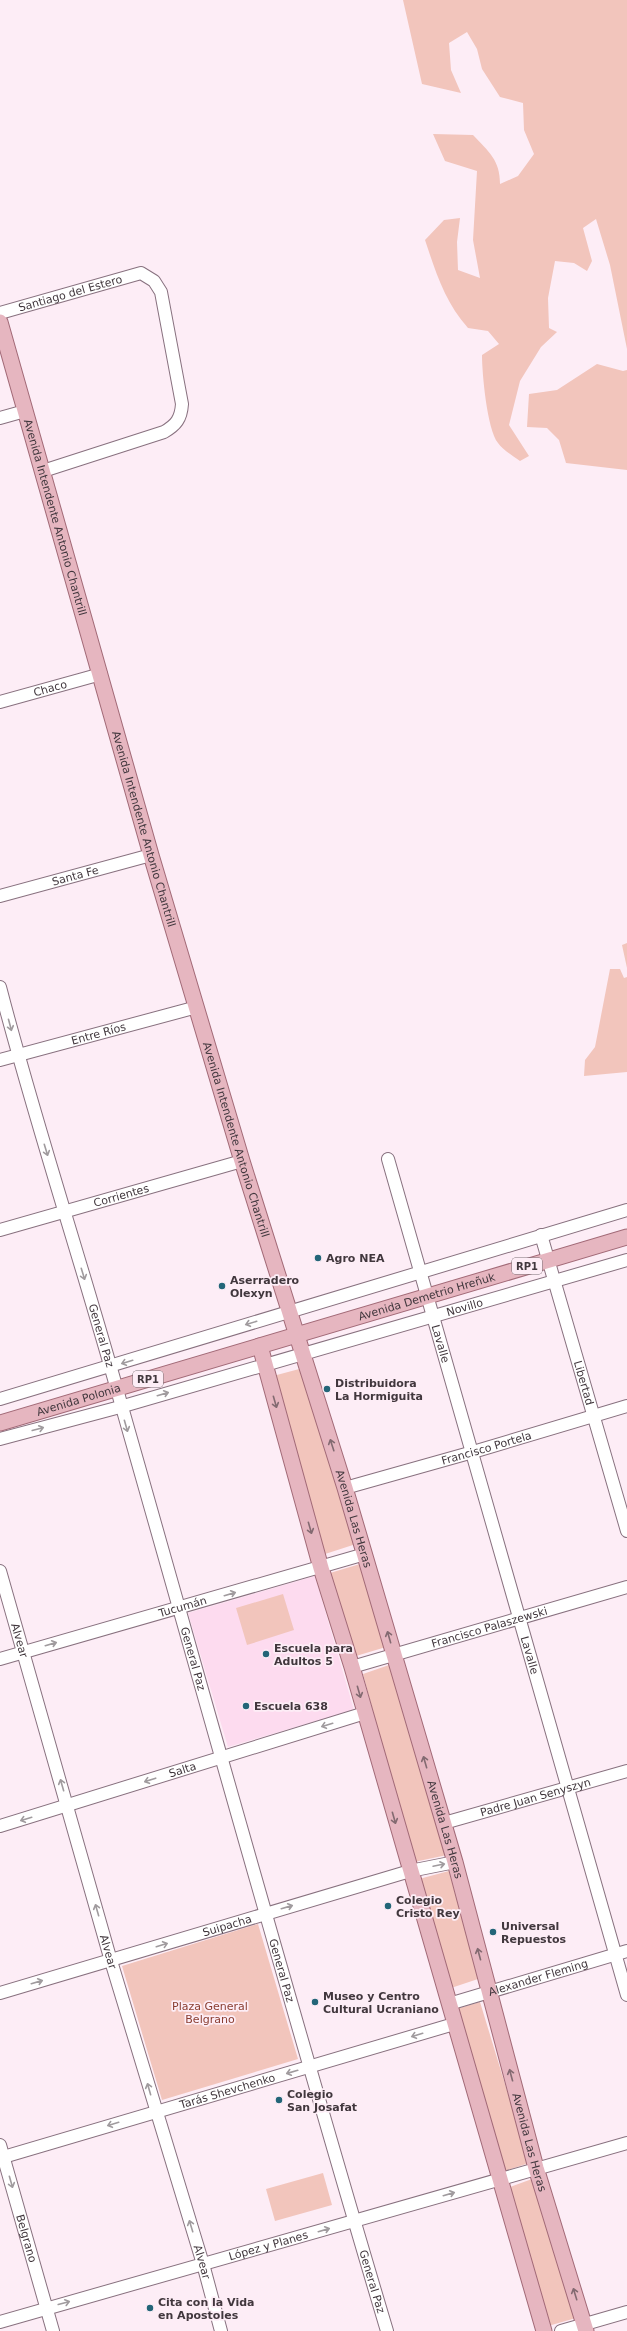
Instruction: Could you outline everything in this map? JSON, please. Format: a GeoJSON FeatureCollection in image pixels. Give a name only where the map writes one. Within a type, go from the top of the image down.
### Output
{"type":"FeatureCollection","features":[{"type":"Feature","properties":{"kind":"main road","name":"Avenida Intendente Antonio Chantrill"},"geometry":{"type":"LineString","coordinates":[[0,322],[101,674],[151,855],[295,1334]]}},
{"type":"Feature","properties":{"kind":"main road","name":"Avenida Demetrio Hreñuk"},"geometry":{"type":"LineString","coordinates":[[295,1334],[627,1238]]}},
{"type":"Feature","properties":{"kind":"main road","name":"Avenida Polonia"},"geometry":{"type":"LineString","coordinates":[[0,1423],[260,1346],[295,1334]]}},
{"type":"Feature","properties":{"kind":"main road","name":"Avenida Las Heras"},"geometry":{"type":"LineString","coordinates":[[295,1334],[345,1488],[444,1823],[536,2168],[585,2328]]}},
{"type":"Feature","properties":{"kind":"main road"},"geometry":{"type":"LineString","coordinates":[[260,1346],[321,1568],[352,1667],[544,2331]]}},
{"type":"Feature","properties":{"kind":"street","name":"Santiago del Estero"},"geometry":{"type":"LineString","coordinates":[[0,313],[141,273],[154,281],[161,292],[182,404],[181,414],[176,425],[164,432],[43,471]]}},
{"type":"Feature","properties":{"kind":"street"},"geometry":{"type":"LineString","coordinates":[[0,418],[26,411]]}},
{"type":"Feature","properties":{"kind":"street","name":"Chaco"},"geometry":{"type":"LineString","coordinates":[[0,702],[101,674]]}},
{"type":"Feature","properties":{"kind":"street","name":"Santa Fe"},"geometry":{"type":"LineString","coordinates":[[0,896],[151,855]]}},
{"type":"Feature","properties":{"kind":"street","name":"General Paz"},"geometry":{"type":"LineString","coordinates":[[0,987],[18,1055],[111,1367],[120,1407],[177,1608],[387,2331]]}},
{"type":"Feature","properties":{"kind":"street","name":"Entre Ríos"},"geometry":{"type":"LineString","coordinates":[[0,1060],[197,1007]]}},
{"type":"Feature","properties":{"kind":"street","name":"Lavalle"},"geometry":{"type":"LineString","coordinates":[[388,1159],[422,1273],[568,1788],[621,1952],[627,1995]]}},
{"type":"Feature","properties":{"kind":"street","name":"Corrientes"},"geometry":{"type":"LineString","coordinates":[[0,1230],[242,1161]]}},
{"type":"Feature","properties":{"kind":"street"},"geometry":{"type":"LineString","coordinates":[[0,1399],[111,1367],[627,1210]]}},
{"type":"Feature","properties":{"kind":"street","name":"Libertad"},"geometry":{"type":"LineString","coordinates":[[541,1235],[627,1531]]}},
{"type":"Feature","properties":{"kind":"street","name":"Novillo"},"geometry":{"type":"LineString","coordinates":[[264,1365],[627,1260]]}},
{"type":"Feature","properties":{"kind":"street","name":"Avenida Polonia"},"geometry":{"type":"LineString","coordinates":[[0,1439],[120,1407],[264,1365]]}},
{"type":"Feature","properties":{"kind":"street","name":"Francisco Portela"},"geometry":{"type":"LineString","coordinates":[[345,1488],[627,1406]]}},
{"type":"Feature","properties":{"kind":"street","name":"Tucumán"},"geometry":{"type":"LineString","coordinates":[[0,1659],[321,1568],[365,1554]]}},
{"type":"Feature","properties":{"kind":"street","name":"Alvear"},"geometry":{"type":"LineString","coordinates":[[0,1571],[111,1961],[155,2111],[203,2264],[221,2331]]}},
{"type":"Feature","properties":{"kind":"street","name":"Francisco Palaszewski"},"geometry":{"type":"LineString","coordinates":[[352,1667],[627,1587]]}},
{"type":"Feature","properties":{"kind":"street","name":"Salta"},"geometry":{"type":"LineString","coordinates":[[0,1826],[365,1713]]}},
{"type":"Feature","properties":{"kind":"street","name":"Padre Juan Senyszyn"},"geometry":{"type":"LineString","coordinates":[[444,1823],[627,1771]]}},
{"type":"Feature","properties":{"kind":"street","name":"Suipacha"},"geometry":{"type":"LineString","coordinates":[[0,1992],[111,1961],[266,1913],[410,1871],[455,1862]]}},
{"type":"Feature","properties":{"kind":"street","name":"Alexander Fleming"},"geometry":{"type":"LineString","coordinates":[[449,2004],[621,1952]]}},
{"type":"Feature","properties":{"kind":"street","name":"Tarás Shevchenko"},"geometry":{"type":"LineString","coordinates":[[2,2158],[155,2111],[454,2024]]}},
{"type":"Feature","properties":{"kind":"street","name":"López y Planes"},"geometry":{"type":"LineString","coordinates":[[0,2322],[500,2180],[536,2168],[627,2144]]}},
{"type":"Feature","properties":{"kind":"street","name":"Belgrano"},"geometry":{"type":"LineString","coordinates":[[0,2145],[2,2158],[53,2331]]}},
{"type":"Feature","properties":{"kind":"street"},"geometry":{"type":"LineString","coordinates":[[561,2331],[585,2328],[627,2312]]}},
{"type":"Feature","properties":{"kind":"shaded area"},"geometry":{"type":"Polygon","coordinates":[[[315,1576],[354,1710],[228,1747],[188,1613],[315,1576]]]}},
{"type":"Feature","properties":{"kind":"green space"},"geometry":{"type":"Polygon","coordinates":[[[403,0],[627,0],[627,349],[610,265],[596,219],[583,228],[592,261],[587,271],[574,263],[555,261],[548,298],[549,328],[557,332],[541,347],[520,381],[509,425],[529,456],[520,461],[500,446],[494,436],[488,414],[484,387],[482,355],[499,344],[488,331],[468,328],[460,318],[442,287],[425,240],[444,220],[460,218],[457,242],[458,270],[480,278],[473,240],[477,171],[445,161],[433,134],[473,135],[496,162],[500,184],[518,176],[534,154],[524,130],[523,103],[500,97],[482,69],[477,49],[467,32],[449,43],[451,70],[461,93],[422,84],[403,0]]]}},
{"type":"Feature","properties":{"kind":"green space"},"geometry":{"type":"Polygon","coordinates":[[[597,364],[623,371],[627,370],[627,470],[566,463],[559,440],[547,428],[527,427],[529,394],[557,390],[597,364]]]}},
{"type":"Feature","properties":{"kind":"green space"},"geometry":{"type":"Polygon","coordinates":[[[627,943],[627,968],[622,945],[627,943]]]}},
{"type":"Feature","properties":{"kind":"green space"},"geometry":{"type":"Polygon","coordinates":[[[610,969],[620,969],[624,978],[627,977],[627,1072],[584,1076],[585,1060],[595,1047],[610,969]]]}},
{"type":"Feature","properties":{"kind":"green space"},"geometry":{"type":"Polygon","coordinates":[[[303,1368],[356,1544],[322,1555],[273,1376],[303,1368]]]}},
{"type":"Feature","properties":{"kind":"green space"},"geometry":{"type":"Polygon","coordinates":[[[360,1564],[386,1647],[356,1656],[330,1573],[360,1564]]]}},
{"type":"Feature","properties":{"kind":"green space"},"geometry":{"type":"Polygon","coordinates":[[[283,1594],[294,1630],[247,1645],[236,1608],[283,1594]]]}},
{"type":"Feature","properties":{"kind":"green space"},"geometry":{"type":"Polygon","coordinates":[[[389,1665],[447,1855],[414,1862],[363,1674],[389,1665]]]}},
{"type":"Feature","properties":{"kind":"green space"},"geometry":{"type":"Polygon","coordinates":[[[449,1871],[478,1979],[451,1988],[419,1879],[449,1871]]]}},
{"type":"Feature","properties":{"kind":"green space","name":"Plaza General Belgrano"},"geometry":{"type":"Polygon","coordinates":[[[258,1924],[298,2059],[162,2100],[122,1966],[258,1924]]]}},
{"type":"Feature","properties":{"kind":"green space"},"geometry":{"type":"Polygon","coordinates":[[[480,2002],[529,2163],[505,2171],[456,2009],[480,2002]]]}},
{"type":"Feature","properties":{"kind":"green space"},"geometry":{"type":"Polygon","coordinates":[[[323,2173],[332,2205],[275,2221],[266,2189],[323,2173]]]}},
{"type":"Feature","properties":{"kind":"green space"},"geometry":{"type":"Polygon","coordinates":[[[532,2179],[576,2318],[548,2326],[507,2188],[532,2179]]]}},
{"type":"Feature","properties":{"kind":"place","name":"Agro NEA"},"geometry":{"type":"Point","coordinates":[318,1258]}},
{"type":"Feature","properties":{"kind":"place","name":"Aserradero Olexyn"},"geometry":{"type":"Point","coordinates":[222,1286]}},
{"type":"Feature","properties":{"kind":"place","name":"Distribuidora La Hormiguita"},"geometry":{"type":"Point","coordinates":[327,1389]}},
{"type":"Feature","properties":{"kind":"place","name":"Escuela para Adultos 5"},"geometry":{"type":"Point","coordinates":[266,1654]}},
{"type":"Feature","properties":{"kind":"place","name":"Escuela 638"},"geometry":{"type":"Point","coordinates":[246,1706]}},
{"type":"Feature","properties":{"kind":"place","name":"Colegio Cristo Rey"},"geometry":{"type":"Point","coordinates":[388,1906]}},
{"type":"Feature","properties":{"kind":"place","name":"Universal Repuestos"},"geometry":{"type":"Point","coordinates":[493,1932]}},
{"type":"Feature","properties":{"kind":"place","name":"Museo y Centro Cultural Ucraniano"},"geometry":{"type":"Point","coordinates":[315,2002]}},
{"type":"Feature","properties":{"kind":"place","name":"Colegio San Josafat"},"geometry":{"type":"Point","coordinates":[279,2100]}},
{"type":"Feature","properties":{"kind":"place","name":"Cita con la Vida en Apostoles"},"geometry":{"type":"Point","coordinates":[150,2308]}}]}
